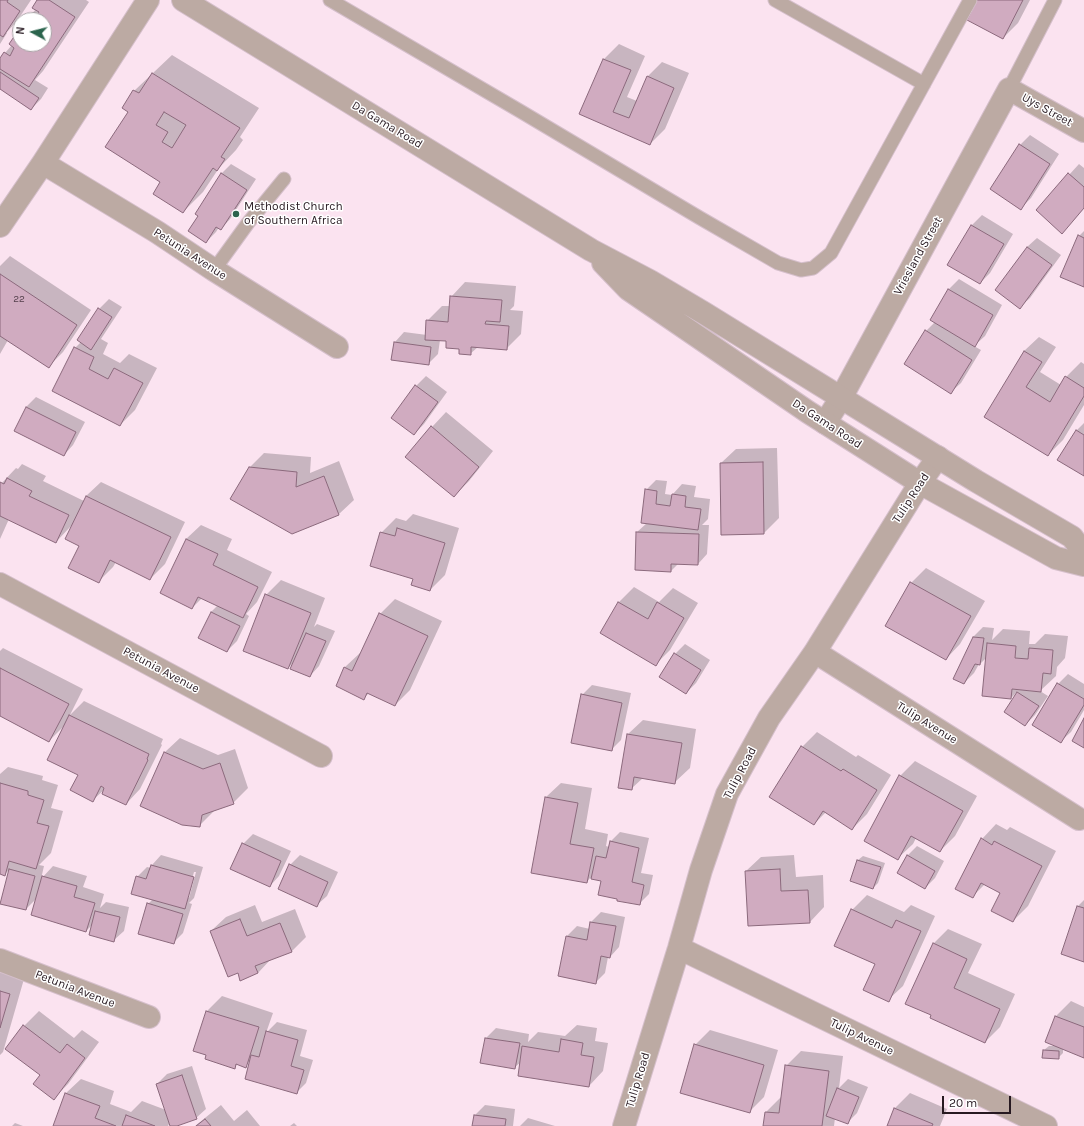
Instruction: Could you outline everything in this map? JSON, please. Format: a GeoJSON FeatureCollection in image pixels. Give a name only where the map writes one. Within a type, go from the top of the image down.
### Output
{"type":"FeatureCollection","features":[{"type":"Feature","properties":{"kind":"street"},"geometry":{"type":"LineString","coordinates":[[0,226],[43,163],[148,0]]}},
{"type":"Feature","properties":{"kind":"street","name":"Da Gama Road"},"geometry":{"type":"LineString","coordinates":[[183,0],[591,250],[650,281],[704,313],[938,458],[1072,537],[1084,553]]}},
{"type":"Feature","properties":{"kind":"street","name":"Uys Street"},"geometry":{"type":"LineString","coordinates":[[1009,89],[1084,131]]}},
{"type":"Feature","properties":{"kind":"street","name":"Vriesland Street"},"geometry":{"type":"LineString","coordinates":[[825,423],[841,398],[1009,89]]}},
{"type":"Feature","properties":{"kind":"street","name":"Petunia Avenue"},"geometry":{"type":"LineString","coordinates":[[43,163],[157,232],[214,270],[337,347]]}},
{"type":"Feature","properties":{"kind":"street","name":"Da Gama Road"},"geometry":{"type":"LineString","coordinates":[[591,250],[628,289],[801,408],[920,483],[1056,558],[1084,565]]}},
{"type":"Feature","properties":{"kind":"street","name":"Tulip Road"},"geometry":{"type":"LineString","coordinates":[[624,1126],[679,948],[701,870],[727,794],[769,718],[815,652],[920,483],[938,458]]}},
{"type":"Feature","properties":{"kind":"street","name":"Petunia Avenue"},"geometry":{"type":"LineString","coordinates":[[0,584],[321,756]]}},
{"type":"Feature","properties":{"kind":"street","name":"Tulip Avenue"},"geometry":{"type":"LineString","coordinates":[[815,652],[1080,819]]}},
{"type":"Feature","properties":{"kind":"street","name":"Tulip Avenue"},"geometry":{"type":"LineString","coordinates":[[679,948],[1046,1126]]}},
{"type":"Feature","properties":{"kind":"street","name":"Petunia Avenue"},"geometry":{"type":"LineString","coordinates":[[0,960],[149,1017]]}},
{"type":"Feature","properties":{"kind":"lane"},"geometry":{"type":"LineString","coordinates":[[330,0],[778,263],[801,270],[813,268],[831,253],[970,0]]}},
{"type":"Feature","properties":{"kind":"lane"},"geometry":{"type":"LineString","coordinates":[[775,0],[924,84]]}},
{"type":"Feature","properties":{"kind":"lane"},"geometry":{"type":"LineString","coordinates":[[1009,89],[1055,0]]}},
{"type":"Feature","properties":{"kind":"lane"},"geometry":{"type":"LineString","coordinates":[[214,270],[248,223],[284,179]]}},
{"type":"Feature","properties":{"kind":"building"},"geometry":{"type":"Polygon","coordinates":[[[0,0],[8,0],[7,2],[20,11],[12,12],[12,23],[3,37],[0,35],[0,0]]]}},
{"type":"Feature","properties":{"kind":"building"},"geometry":{"type":"Polygon","coordinates":[[[37,0],[49,0],[75,17],[52,52],[52,12],[39,12],[32,8],[37,0]]]}},
{"type":"Feature","properties":{"kind":"building"},"geometry":{"type":"Polygon","coordinates":[[[977,0],[1023,0],[1003,39],[967,20],[977,0]]]}},
{"type":"Feature","properties":{"kind":"building"},"geometry":{"type":"Polygon","coordinates":[[[12,40],[12,46],[9,44],[12,40]]]}},
{"type":"Feature","properties":{"kind":"building"},"geometry":{"type":"Polygon","coordinates":[[[4,52],[10,56],[12,52],[52,52],[29,87],[0,69],[0,58],[4,52]]]}},
{"type":"Feature","properties":{"kind":"building"},"geometry":{"type":"Polygon","coordinates":[[[603,59],[631,70],[613,112],[629,118],[647,76],[674,88],[650,145],[579,114],[603,59]]]}},
{"type":"Feature","properties":{"kind":"building"},"geometry":{"type":"Polygon","coordinates":[[[0,72],[39,98],[31,110],[0,89],[0,72]]]}},
{"type":"Feature","properties":{"kind":"building"},"geometry":{"type":"Polygon","coordinates":[[[152,73],[240,128],[221,157],[225,159],[217,171],[213,168],[183,213],[153,194],[160,182],[105,147],[128,112],[122,108],[133,90],[139,93],[152,73]],[[164,112],[156,125],[168,132],[162,142],[172,148],[186,125],[164,112]]]}},
{"type":"Feature","properties":{"kind":"building"},"geometry":{"type":"Polygon","coordinates":[[[1019,144],[1050,164],[1021,210],[990,189],[1019,144]]]}},
{"type":"Feature","properties":{"kind":"building"},"geometry":{"type":"Polygon","coordinates":[[[221,173],[247,190],[221,230],[216,227],[206,243],[188,231],[198,216],[195,214],[221,173]]]}},
{"type":"Feature","properties":{"kind":"building"},"geometry":{"type":"Polygon","coordinates":[[[1068,173],[1084,187],[1084,208],[1062,234],[1036,210],[1068,173]]]}},
{"type":"Feature","properties":{"kind":"building"},"geometry":{"type":"Polygon","coordinates":[[[971,225],[1004,244],[980,284],[947,265],[971,225]]]}},
{"type":"Feature","properties":{"kind":"building"},"geometry":{"type":"Polygon","coordinates":[[[1078,235],[1084,238],[1084,287],[1060,277],[1078,235]]]}},
{"type":"Feature","properties":{"kind":"building"},"geometry":{"type":"Polygon","coordinates":[[[1027,247],[1052,265],[1020,309],[995,290],[1027,247]]]}},
{"type":"Feature","properties":{"kind":"building"},"geometry":{"type":"Polygon","coordinates":[[[0,274],[77,325],[49,368],[0,336],[0,274]]]}},
{"type":"Feature","properties":{"kind":"building"},"geometry":{"type":"Polygon","coordinates":[[[948,289],[993,315],[975,347],[930,320],[948,289]]]}},
{"type":"Feature","properties":{"kind":"building"},"geometry":{"type":"Polygon","coordinates":[[[450,296],[502,300],[500,322],[486,321],[485,324],[509,326],[507,350],[471,347],[471,355],[459,354],[459,349],[446,348],[446,341],[425,340],[426,320],[448,322],[450,296]]]}},
{"type":"Feature","properties":{"kind":"building"},"geometry":{"type":"Polygon","coordinates":[[[98,308],[112,317],[91,350],[77,340],[98,308]]]}},
{"type":"Feature","properties":{"kind":"building"},"geometry":{"type":"Polygon","coordinates":[[[925,330],[972,360],[951,394],[904,364],[925,330]]]}},
{"type":"Feature","properties":{"kind":"building"},"geometry":{"type":"Polygon","coordinates":[[[394,342],[431,347],[429,365],[391,360],[394,342]]]}},
{"type":"Feature","properties":{"kind":"building"},"geometry":{"type":"Polygon","coordinates":[[[74,347],[94,357],[89,369],[108,379],[114,368],[143,383],[120,426],[52,391],[74,347]]]}},
{"type":"Feature","properties":{"kind":"building"},"geometry":{"type":"Polygon","coordinates":[[[1024,351],[1042,362],[1026,387],[1050,402],[1065,376],[1084,388],[1084,396],[1048,456],[984,417],[1024,351]]]}},
{"type":"Feature","properties":{"kind":"building"},"geometry":{"type":"Polygon","coordinates":[[[415,385],[438,402],[414,435],[391,418],[415,385]]]}},
{"type":"Feature","properties":{"kind":"building"},"geometry":{"type":"Polygon","coordinates":[[[26,407],[76,432],[64,456],[14,431],[26,407]]]}},
{"type":"Feature","properties":{"kind":"building"},"geometry":{"type":"Polygon","coordinates":[[[431,426],[479,467],[454,497],[405,457],[431,426]]]}},
{"type":"Feature","properties":{"kind":"building"},"geometry":{"type":"Polygon","coordinates":[[[1076,430],[1084,435],[1084,476],[1057,460],[1076,430]]]}},
{"type":"Feature","properties":{"kind":"building"},"geometry":{"type":"Polygon","coordinates":[[[763,462],[764,534],[721,535],[720,463],[763,462]]]}},
{"type":"Feature","properties":{"kind":"building"},"geometry":{"type":"Polygon","coordinates":[[[249,467],[297,472],[296,487],[324,476],[339,515],[292,534],[230,499],[249,467]]]}},
{"type":"Feature","properties":{"kind":"building"},"geometry":{"type":"Polygon","coordinates":[[[7,478],[32,491],[29,496],[69,515],[56,543],[0,516],[0,482],[4,484],[7,478]]]}},
{"type":"Feature","properties":{"kind":"building"},"geometry":{"type":"Polygon","coordinates":[[[645,489],[657,491],[656,504],[670,506],[672,494],[686,496],[685,507],[701,509],[698,530],[641,523],[645,489]]]}},
{"type":"Feature","properties":{"kind":"building"},"geometry":{"type":"Polygon","coordinates":[[[86,496],[171,537],[150,580],[110,560],[99,583],[68,568],[79,546],[65,539],[86,496]]]}},
{"type":"Feature","properties":{"kind":"building"},"geometry":{"type":"Polygon","coordinates":[[[397,528],[445,543],[430,591],[411,585],[413,579],[370,566],[380,532],[395,536],[397,528]]]}},
{"type":"Feature","properties":{"kind":"building"},"geometry":{"type":"Polygon","coordinates":[[[636,532],[699,534],[698,565],[671,564],[671,572],[635,570],[636,532]]]}},
{"type":"Feature","properties":{"kind":"building"},"geometry":{"type":"Polygon","coordinates":[[[186,539],[218,554],[213,565],[258,587],[243,618],[198,597],[192,609],[160,593],[186,539]]]}},
{"type":"Feature","properties":{"kind":"building"},"geometry":{"type":"Polygon","coordinates":[[[910,582],[971,616],[946,660],[885,626],[910,582]]]}},
{"type":"Feature","properties":{"kind":"building"},"geometry":{"type":"Polygon","coordinates":[[[265,594],[311,613],[288,669],[243,651],[265,594]]]}},
{"type":"Feature","properties":{"kind":"building"},"geometry":{"type":"Polygon","coordinates":[[[618,602],[648,619],[657,602],[684,618],[656,666],[600,633],[618,602]]]}},
{"type":"Feature","properties":{"kind":"building"},"geometry":{"type":"Polygon","coordinates":[[[211,612],[240,626],[227,652],[198,638],[211,612]]]}},
{"type":"Feature","properties":{"kind":"building"},"geometry":{"type":"Polygon","coordinates":[[[379,613],[428,636],[395,706],[367,693],[364,700],[336,686],[344,667],[352,671],[379,613]]]}},
{"type":"Feature","properties":{"kind":"building"},"geometry":{"type":"Polygon","coordinates":[[[306,633],[326,641],[310,677],[290,669],[306,633]]]}},
{"type":"Feature","properties":{"kind":"building"},"geometry":{"type":"Polygon","coordinates":[[[973,637],[984,638],[980,665],[975,664],[964,684],[953,679],[973,637]]]}},
{"type":"Feature","properties":{"kind":"building"},"geometry":{"type":"Polygon","coordinates":[[[987,643],[1016,646],[1015,658],[1028,659],[1029,648],[1053,650],[1051,674],[1043,673],[1041,692],[1012,689],[1011,699],[982,696],[987,643]]]}},
{"type":"Feature","properties":{"kind":"building"},"geometry":{"type":"Polygon","coordinates":[[[674,653],[701,670],[686,694],[659,677],[674,653]]]}},
{"type":"Feature","properties":{"kind":"building"},"geometry":{"type":"Polygon","coordinates":[[[0,668],[69,704],[49,742],[0,716],[0,668]]]}},
{"type":"Feature","properties":{"kind":"building"},"geometry":{"type":"Polygon","coordinates":[[[1057,683],[1084,699],[1084,705],[1061,743],[1032,725],[1057,683]]]}},
{"type":"Feature","properties":{"kind":"building"},"geometry":{"type":"Polygon","coordinates":[[[1017,692],[1039,706],[1025,726],[1004,712],[1017,692]]]}},
{"type":"Feature","properties":{"kind":"building"},"geometry":{"type":"Polygon","coordinates":[[[581,694],[622,703],[612,751],[571,743],[581,694]]]}},
{"type":"Feature","properties":{"kind":"building"},"geometry":{"type":"Polygon","coordinates":[[[69,715],[149,754],[148,760],[126,805],[102,794],[104,788],[101,786],[93,802],[70,790],[78,775],[47,760],[69,715]]]}},
{"type":"Feature","properties":{"kind":"building"},"geometry":{"type":"Polygon","coordinates":[[[1084,718],[1084,748],[1072,741],[1084,718]]]}},
{"type":"Feature","properties":{"kind":"building"},"geometry":{"type":"Polygon","coordinates":[[[627,734],[682,743],[675,784],[634,777],[632,790],[618,788],[627,734]]]}},
{"type":"Feature","properties":{"kind":"building"},"geometry":{"type":"Polygon","coordinates":[[[801,746],[841,771],[843,769],[877,790],[852,830],[823,811],[814,825],[769,797],[801,746]]]}},
{"type":"Feature","properties":{"kind":"building"},"geometry":{"type":"Polygon","coordinates":[[[164,752],[203,769],[220,763],[234,804],[202,815],[200,827],[182,825],[140,806],[164,752]]]}},
{"type":"Feature","properties":{"kind":"building"},"geometry":{"type":"Polygon","coordinates":[[[899,775],[963,811],[940,852],[911,836],[898,860],[864,841],[899,775]]]}},
{"type":"Feature","properties":{"kind":"building"},"geometry":{"type":"Polygon","coordinates":[[[0,783],[28,791],[28,795],[44,800],[37,823],[49,826],[36,869],[9,861],[5,876],[0,874],[0,783]]]}},
{"type":"Feature","properties":{"kind":"building"},"geometry":{"type":"Polygon","coordinates":[[[545,797],[578,803],[570,844],[594,848],[587,883],[531,873],[545,797]]]}},
{"type":"Feature","properties":{"kind":"building"},"geometry":{"type":"Polygon","coordinates":[[[981,838],[992,845],[994,841],[1042,866],[1013,922],[991,911],[1000,893],[981,883],[973,898],[955,889],[981,838]]]}},
{"type":"Feature","properties":{"kind":"building"},"geometry":{"type":"Polygon","coordinates":[[[610,841],[639,848],[632,882],[644,885],[640,905],[617,901],[617,899],[598,895],[601,881],[591,879],[596,856],[606,858],[610,841]]]}},
{"type":"Feature","properties":{"kind":"building"},"geometry":{"type":"Polygon","coordinates":[[[242,843],[281,861],[270,887],[230,869],[242,843]]]}},
{"type":"Feature","properties":{"kind":"building"},"geometry":{"type":"Polygon","coordinates":[[[907,855],[935,871],[925,889],[897,873],[907,855]]]}},
{"type":"Feature","properties":{"kind":"building"},"geometry":{"type":"Polygon","coordinates":[[[857,860],[881,867],[873,889],[850,881],[857,860]]]}},
{"type":"Feature","properties":{"kind":"building"},"geometry":{"type":"Polygon","coordinates":[[[289,864],[328,882],[317,907],[278,889],[289,864]]]}},
{"type":"Feature","properties":{"kind":"building"},"geometry":{"type":"Polygon","coordinates":[[[151,865],[194,877],[185,909],[131,894],[136,876],[146,879],[151,865]]]}},
{"type":"Feature","properties":{"kind":"building"},"geometry":{"type":"Polygon","coordinates":[[[9,869],[35,876],[26,910],[0,904],[9,869]]]}},
{"type":"Feature","properties":{"kind":"building"},"geometry":{"type":"Polygon","coordinates":[[[780,869],[781,891],[808,890],[810,923],[748,926],[745,871],[780,869]]]}},
{"type":"Feature","properties":{"kind":"building"},"geometry":{"type":"Polygon","coordinates":[[[42,876],[77,886],[74,897],[95,903],[86,932],[31,915],[42,876]]]}},
{"type":"Feature","properties":{"kind":"building"},"geometry":{"type":"Polygon","coordinates":[[[147,903],[183,914],[174,944],[138,934],[147,903]]]}},
{"type":"Feature","properties":{"kind":"building"},"geometry":{"type":"Polygon","coordinates":[[[1077,906],[1084,908],[1084,962],[1061,954],[1077,906]]]}},
{"type":"Feature","properties":{"kind":"building"},"geometry":{"type":"Polygon","coordinates":[[[851,909],[892,928],[896,920],[921,931],[889,1002],[863,990],[875,964],[834,946],[851,909]]]}},
{"type":"Feature","properties":{"kind":"building"},"geometry":{"type":"Polygon","coordinates":[[[95,911],[120,917],[114,942],[89,935],[95,911]]]}},
{"type":"Feature","properties":{"kind":"building"},"geometry":{"type":"Polygon","coordinates":[[[240,919],[247,936],[280,923],[292,952],[255,966],[258,973],[240,981],[238,973],[228,977],[210,931],[240,919]]]}},
{"type":"Feature","properties":{"kind":"building"},"geometry":{"type":"Polygon","coordinates":[[[590,922],[616,926],[610,958],[601,956],[596,984],[558,976],[566,936],[587,940],[590,922]]]}},
{"type":"Feature","properties":{"kind":"building"},"geometry":{"type":"Polygon","coordinates":[[[933,943],[967,959],[954,988],[1000,1009],[985,1043],[930,1018],[931,1015],[905,1004],[933,943]]]}},
{"type":"Feature","properties":{"kind":"building"},"geometry":{"type":"Polygon","coordinates":[[[0,991],[10,994],[0,1028],[0,991]]]}},
{"type":"Feature","properties":{"kind":"building"},"geometry":{"type":"Polygon","coordinates":[[[206,1011],[259,1027],[246,1068],[236,1064],[235,1069],[205,1059],[206,1055],[193,1051],[206,1011]]]}},
{"type":"Feature","properties":{"kind":"building"},"geometry":{"type":"Polygon","coordinates":[[[1055,1016],[1084,1027],[1084,1058],[1045,1042],[1055,1016]]]}},
{"type":"Feature","properties":{"kind":"building"},"geometry":{"type":"Polygon","coordinates":[[[23,1025],[60,1053],[67,1044],[85,1058],[54,1100],[33,1084],[40,1075],[5,1049],[23,1025]]]}},
{"type":"Feature","properties":{"kind":"building"},"geometry":{"type":"Polygon","coordinates":[[[266,1031],[298,1040],[291,1066],[304,1070],[297,1094],[245,1079],[251,1055],[259,1057],[266,1031]]]}},
{"type":"Feature","properties":{"kind":"building"},"geometry":{"type":"Polygon","coordinates":[[[485,1038],[520,1043],[515,1069],[480,1063],[485,1038]]]}},
{"type":"Feature","properties":{"kind":"building"},"geometry":{"type":"Polygon","coordinates":[[[561,1039],[583,1043],[581,1055],[594,1057],[589,1087],[518,1076],[522,1046],[559,1052],[561,1039]]]}},
{"type":"Feature","properties":{"kind":"building"},"geometry":{"type":"Polygon","coordinates":[[[694,1044],[764,1065],[750,1113],[680,1093],[694,1044]]]}},
{"type":"Feature","properties":{"kind":"building"},"geometry":{"type":"Polygon","coordinates":[[[1043,1050],[1059,1051],[1059,1059],[1042,1058],[1043,1050]]]}},
{"type":"Feature","properties":{"kind":"building"},"geometry":{"type":"Polygon","coordinates":[[[785,1065],[829,1071],[822,1126],[763,1126],[765,1112],[779,1113],[785,1065]]]}},
{"type":"Feature","properties":{"kind":"building"},"geometry":{"type":"Polygon","coordinates":[[[182,1075],[197,1119],[177,1126],[170,1126],[156,1084],[182,1075]]]}},
{"type":"Feature","properties":{"kind":"building"},"geometry":{"type":"Polygon","coordinates":[[[837,1088],[859,1097],[848,1124],[826,1116],[837,1088]]]}},
{"type":"Feature","properties":{"kind":"building"},"geometry":{"type":"Polygon","coordinates":[[[65,1093],[100,1106],[95,1118],[116,1126],[53,1126],[65,1093]]]}},
{"type":"Feature","properties":{"kind":"building"},"geometry":{"type":"Polygon","coordinates":[[[894,1108],[933,1124],[932,1126],[887,1126],[894,1108]]]}},
{"type":"Feature","properties":{"kind":"building"},"geometry":{"type":"Polygon","coordinates":[[[126,1115],[155,1126],[122,1126],[126,1115]]]}},
{"type":"Feature","properties":{"kind":"building"},"geometry":{"type":"Polygon","coordinates":[[[474,1115],[506,1119],[505,1126],[472,1126],[474,1115]]]}},
{"type":"Feature","properties":{"kind":"building"},"geometry":{"type":"Polygon","coordinates":[[[205,1119],[211,1126],[196,1126],[205,1119]]]}},
{"type":"Feature","properties":{"kind":"place","name":"Methodist Church of Southern Africa"},"geometry":{"type":"Point","coordinates":[236,214]}}]}
